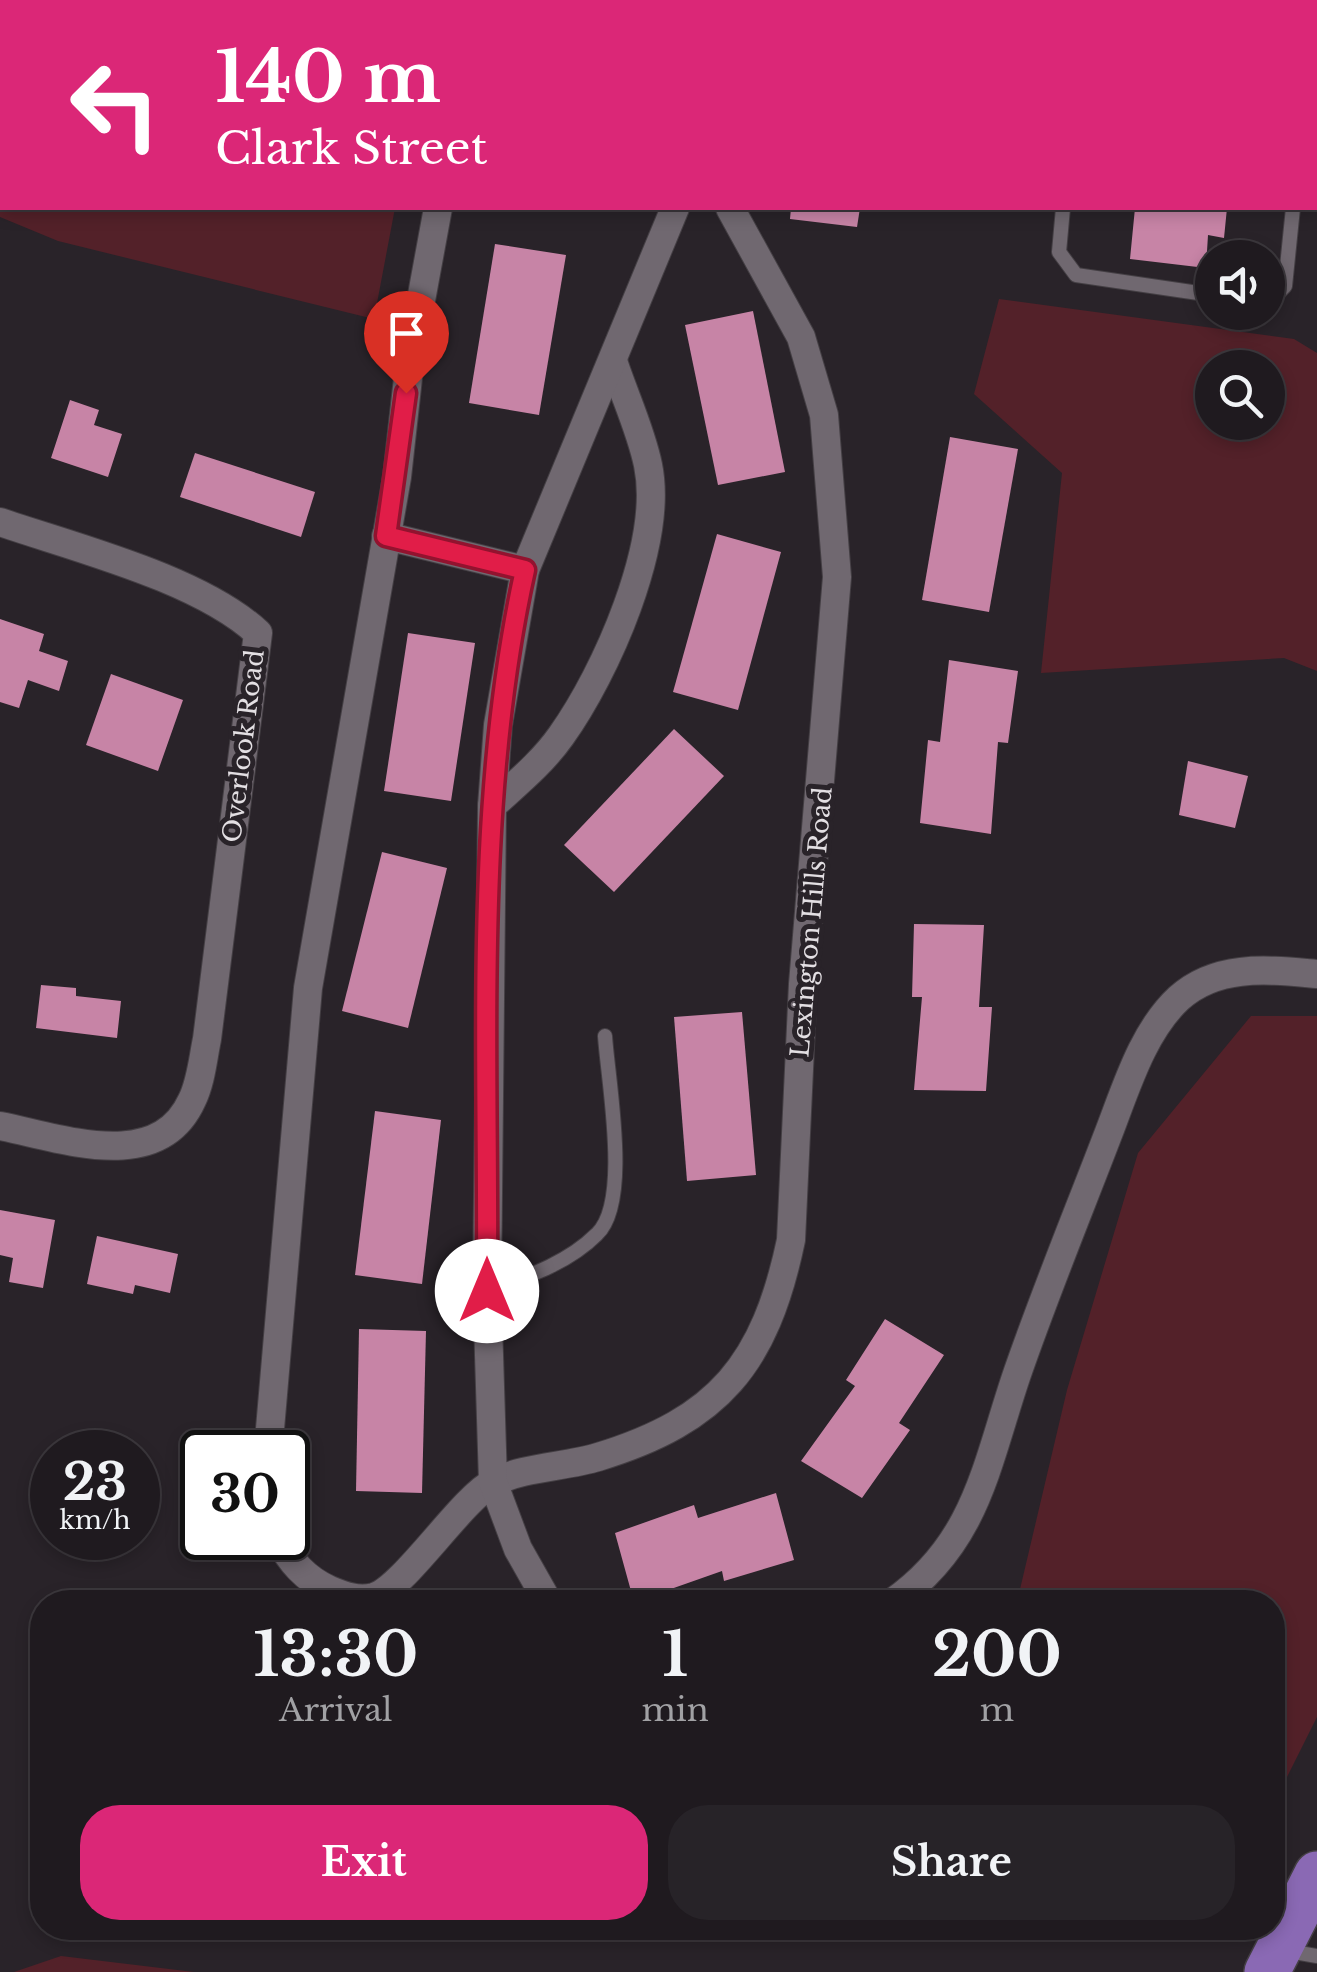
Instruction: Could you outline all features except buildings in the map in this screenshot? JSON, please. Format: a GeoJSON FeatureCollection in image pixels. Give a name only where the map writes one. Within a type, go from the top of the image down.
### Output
{"type":"FeatureCollection","features":[{"type":"Feature","properties":{"kind":"main road"},"geometry":{"type":"LineString","coordinates":[[1288,1959],[1317,1874]]}},
{"type":"Feature","properties":{"kind":"street"},"geometry":{"type":"LineString","coordinates":[[270,1430],[308,988],[438,210]]}},
{"type":"Feature","properties":{"kind":"street"},"geometry":{"type":"LineString","coordinates":[[541,1590],[518,1549],[493,1482],[487,1291],[492,806],[498,725],[525,570],[614,364],[674,210]]}},
{"type":"Feature","properties":{"kind":"street","name":"Lexington Hills Road"},"geometry":{"type":"LineString","coordinates":[[493,1482],[600,1456],[691,1419],[726,1390],[756,1343],[784,1272],[791,1240],[803,984],[837,577],[824,415],[801,337],[731,210]]}},
{"type":"Feature","properties":{"kind":"street"},"geometry":{"type":"LineString","coordinates":[[492,806],[561,736],[592,686],[636,577],[650,524],[648,466],[614,364]]}},
{"type":"Feature","properties":{"kind":"street","name":"Overlook Road"},"geometry":{"type":"LineString","coordinates":[[0,522],[154,576],[240,616],[258,632],[207,1039],[192,1100],[170,1132],[134,1147],[87,1143],[0,1126]]}},
{"type":"Feature","properties":{"kind":"street"},"geometry":{"type":"LineString","coordinates":[[386,536],[525,570]]}},
{"type":"Feature","properties":{"kind":"street"},"geometry":{"type":"LineString","coordinates":[[910,1590],[924,1580],[957,1539],[980,1494],[1017,1376],[1138,1059],[1179,998],[1220,974],[1264,969],[1317,974]]}},
{"type":"Feature","properties":{"kind":"street"},"geometry":{"type":"LineString","coordinates":[[382,1590],[493,1482]]}},
{"type":"Feature","properties":{"kind":"street"},"geometry":{"type":"LineString","coordinates":[[290,1560],[314,1583],[331,1590]]}},
{"type":"Feature","properties":{"kind":"lane"},"geometry":{"type":"LineString","coordinates":[[1063,210],[1059,252],[1076,275],[1195,292]]}},
{"type":"Feature","properties":{"kind":"lane"},"geometry":{"type":"LineString","coordinates":[[1285,286],[1293,210]]}},
{"type":"Feature","properties":{"kind":"lane"},"geometry":{"type":"LineString","coordinates":[[487,1291],[546,1270],[600,1233],[616,1198],[605,1036]]}},
{"type":"Feature","properties":{"kind":"shaded area"},"geometry":{"type":"Polygon","coordinates":[[[0,210],[395,210],[374,319],[58,241],[0,217],[0,210]]]}},
{"type":"Feature","properties":{"kind":"shaded area"},"geometry":{"type":"Polygon","coordinates":[[[999,299],[1195,326],[1195,330],[1294,339],[1317,353],[1317,671],[1284,658],[1041,673],[1062,473],[974,394],[999,299]]]}},
{"type":"Feature","properties":{"kind":"shaded area"},"geometry":{"type":"Polygon","coordinates":[[[1251,1016],[1317,1016],[1317,1717],[1285,1781],[1285,1590],[1020,1590],[1067,1390],[1138,1153],[1251,1016]]]}},
{"type":"Feature","properties":{"kind":"shaded area"},"geometry":{"type":"Polygon","coordinates":[[[61,1956],[194,1972],[14,1972],[61,1956]]]}},
{"type":"Feature","properties":{"kind":"route"},"geometry":{"type":"LineString","coordinates":[[406,393],[386,536],[525,570],[498,725],[492,806],[487,1291]]}}]}
